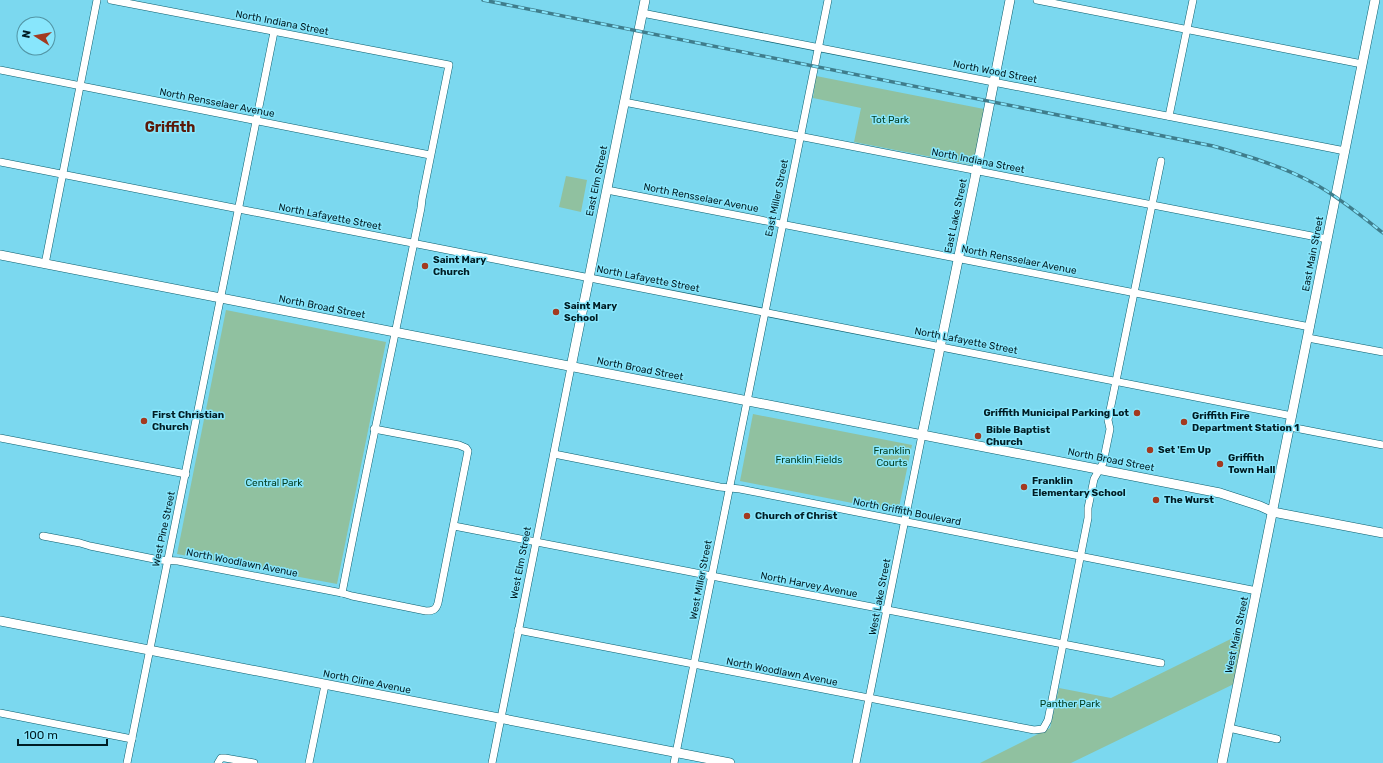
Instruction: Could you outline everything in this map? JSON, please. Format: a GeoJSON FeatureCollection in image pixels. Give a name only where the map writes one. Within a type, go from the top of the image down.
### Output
{"type":"FeatureCollection","features":[{"type":"Feature","properties":{"kind":"street"},"geometry":{"type":"LineString","coordinates":[[45,264],[97,0]]}},
{"type":"Feature","properties":{"kind":"street","name":"North Indiana Street"},"geometry":{"type":"LineString","coordinates":[[111,0],[449,65],[430,155]]}},
{"type":"Feature","properties":{"kind":"street","name":"East Elm Street"},"geometry":{"type":"LineString","coordinates":[[571,367],[645,0]]}},
{"type":"Feature","properties":{"kind":"street","name":"East Miller Street"},"geometry":{"type":"LineString","coordinates":[[747,401],[828,0]]}},
{"type":"Feature","properties":{"kind":"street","name":"East Lake Street"},"geometry":{"type":"LineString","coordinates":[[922,435],[1010,0]]}},
{"type":"Feature","properties":{"kind":"street"},"geometry":{"type":"LineString","coordinates":[[1037,0],[1362,64]]}},
{"type":"Feature","properties":{"kind":"street"},"geometry":{"type":"LineString","coordinates":[[1169,116],[1193,0]]}},
{"type":"Feature","properties":{"kind":"street","name":"East Main Street"},"geometry":{"type":"LineString","coordinates":[[1273,512],[1375,0]]}},
{"type":"Feature","properties":{"kind":"street","name":"North Wood Street"},"geometry":{"type":"LineString","coordinates":[[642,13],[1344,151]]}},
{"type":"Feature","properties":{"kind":"street","name":"West Pine Street"},"geometry":{"type":"LineString","coordinates":[[127,763],[274,32]]}},
{"type":"Feature","properties":{"kind":"street","name":"North Rensselaer Avenue"},"geometry":{"type":"LineString","coordinates":[[0,70],[430,155]]}},
{"type":"Feature","properties":{"kind":"street","name":"North Indiana Street"},"geometry":{"type":"LineString","coordinates":[[624,102],[1327,239]]}},
{"type":"Feature","properties":{"kind":"street"},"geometry":{"type":"LineString","coordinates":[[342,593],[374,429],[414,244],[430,155]]}},
{"type":"Feature","properties":{"kind":"street"},"geometry":{"type":"LineString","coordinates":[[1063,644],[1081,556],[1094,479],[1103,463],[1110,429],[1108,420],[1160,161]]}},
{"type":"Feature","properties":{"kind":"street","name":"North Lafayette Street"},"geometry":{"type":"LineString","coordinates":[[0,162],[1292,416]]}},
{"type":"Feature","properties":{"kind":"street","name":"North Rensselaer Avenue"},"geometry":{"type":"LineString","coordinates":[[607,190],[1310,327]]}},
{"type":"Feature","properties":{"kind":"street","name":"North Broad Street"},"geometry":{"type":"LineString","coordinates":[[0,255],[1220,493],[1260,506],[1273,512],[1383,533]]}},
{"type":"Feature","properties":{"kind":"street"},"geometry":{"type":"LineString","coordinates":[[1308,338],[1383,352]]}},
{"type":"Feature","properties":{"kind":"street","name":"West Elm Street"},"geometry":{"type":"LineString","coordinates":[[492,763],[571,367]]}},
{"type":"Feature","properties":{"kind":"street","name":"West Miller Street"},"geometry":{"type":"LineString","coordinates":[[674,763],[747,401]]}},
{"type":"Feature","properties":{"kind":"street"},"geometry":{"type":"LineString","coordinates":[[1290,427],[1383,445]]}},
{"type":"Feature","properties":{"kind":"street"},"geometry":{"type":"LineString","coordinates":[[374,429],[459,445],[466,448],[467,456],[454,526]]}},
{"type":"Feature","properties":{"kind":"street","name":"West Lake Street"},"geometry":{"type":"LineString","coordinates":[[856,763],[922,435]]}},
{"type":"Feature","properties":{"kind":"street"},"geometry":{"type":"LineString","coordinates":[[0,438],[186,474]]}},
{"type":"Feature","properties":{"kind":"street","name":"North Griffith Boulevard"},"geometry":{"type":"LineString","coordinates":[[554,454],[1257,591]]}},
{"type":"Feature","properties":{"kind":"street","name":"West Main Street"},"geometry":{"type":"LineString","coordinates":[[1222,763],[1273,512]]}},
{"type":"Feature","properties":{"kind":"street","name":"North Woodlawn Avenue"},"geometry":{"type":"LineString","coordinates":[[43,536],[159,560],[178,561],[426,611],[433,611],[436,609],[438,603],[454,526]]}},
{"type":"Feature","properties":{"kind":"street","name":"North Harvey Avenue"},"geometry":{"type":"LineString","coordinates":[[454,526],[1161,663]]}},
{"type":"Feature","properties":{"kind":"street","name":"North Cline Avenue"},"geometry":{"type":"LineString","coordinates":[[0,622],[730,763]]}},
{"type":"Feature","properties":{"kind":"street","name":"North Woodlawn Avenue"},"geometry":{"type":"LineString","coordinates":[[518,630],[1034,730],[1042,730],[1046,726],[1063,644]]}},
{"type":"Feature","properties":{"kind":"street"},"geometry":{"type":"LineString","coordinates":[[309,763],[325,685]]}},
{"type":"Feature","properties":{"kind":"street"},"geometry":{"type":"LineString","coordinates":[[0,713],[132,739]]}},
{"type":"Feature","properties":{"kind":"street"},"geometry":{"type":"LineString","coordinates":[[1229,728],[1277,739]]}},
{"type":"Feature","properties":{"kind":"street"},"geometry":{"type":"LineString","coordinates":[[220,761],[227,758],[254,763]]}},
{"type":"Feature","properties":{"kind":"green space","name":"Tot Park"},"geometry":{"type":"Polygon","coordinates":[[[816,76],[984,109],[973,165],[854,142],[861,108],[813,98],[816,76]]]}},
{"type":"Feature","properties":{"kind":"green space"},"geometry":{"type":"Polygon","coordinates":[[[566,176],[587,180],[581,212],[559,207],[566,176]]]}},
{"type":"Feature","properties":{"kind":"green space","name":"Central Park"},"geometry":{"type":"Polygon","coordinates":[[[226,310],[386,342],[337,584],[177,554],[226,310]]]}},
{"type":"Feature","properties":{"kind":"green space","name":"Franklin Fields"},"geometry":{"type":"Polygon","coordinates":[[[753,414],[912,445],[898,512],[740,481],[753,414]]]}},
{"type":"Feature","properties":{"kind":"green space","name":"Panther Park"},"geometry":{"type":"Polygon","coordinates":[[[1249,630],[1238,682],[1071,763],[980,763],[1050,728],[1059,688],[1111,698],[1249,630]]]}},
{"type":"Feature","properties":{"kind":"railway"},"geometry":{"type":"LineString","coordinates":[[483,0],[1213,146],[1264,162],[1301,177],[1340,200],[1383,233]]}},
{"type":"Feature","properties":{"kind":"place","name":"Saint Mary Church"},"geometry":{"type":"Point","coordinates":[425,266]}},
{"type":"Feature","properties":{"kind":"place","name":"Saint Mary School"},"geometry":{"type":"Point","coordinates":[556,312]}},
{"type":"Feature","properties":{"kind":"place","name":"Griffith Municipal Parking Lot"},"geometry":{"type":"Point","coordinates":[1137,413]}},
{"type":"Feature","properties":{"kind":"place","name":"First Christian Church"},"geometry":{"type":"Point","coordinates":[144,421]}},
{"type":"Feature","properties":{"kind":"place","name":"Griffith Fire Department Station 1"},"geometry":{"type":"Point","coordinates":[1184,422]}},
{"type":"Feature","properties":{"kind":"place","name":"Bible Baptist Church"},"geometry":{"type":"Point","coordinates":[978,436]}},
{"type":"Feature","properties":{"kind":"place","name":"Set 'Em Up"},"geometry":{"type":"Point","coordinates":[1150,450]}},
{"type":"Feature","properties":{"kind":"place","name":"Griffith Town Hall"},"geometry":{"type":"Point","coordinates":[1220,464]}},
{"type":"Feature","properties":{"kind":"place","name":"Franklin Elementary School"},"geometry":{"type":"Point","coordinates":[1024,487]}},
{"type":"Feature","properties":{"kind":"place","name":"The Wurst"},"geometry":{"type":"Point","coordinates":[1156,500]}},
{"type":"Feature","properties":{"kind":"place","name":"Church of Christ"},"geometry":{"type":"Point","coordinates":[747,516]}},
{"type":"Feature","properties":{"kind":"district","name":"Griffith"},"geometry":{"type":"Point","coordinates":[170,127]}},
{"type":"Feature","properties":{"kind":"park label","name":"Franklin Courts"},"geometry":{"type":"Point","coordinates":[892,456]}}]}
